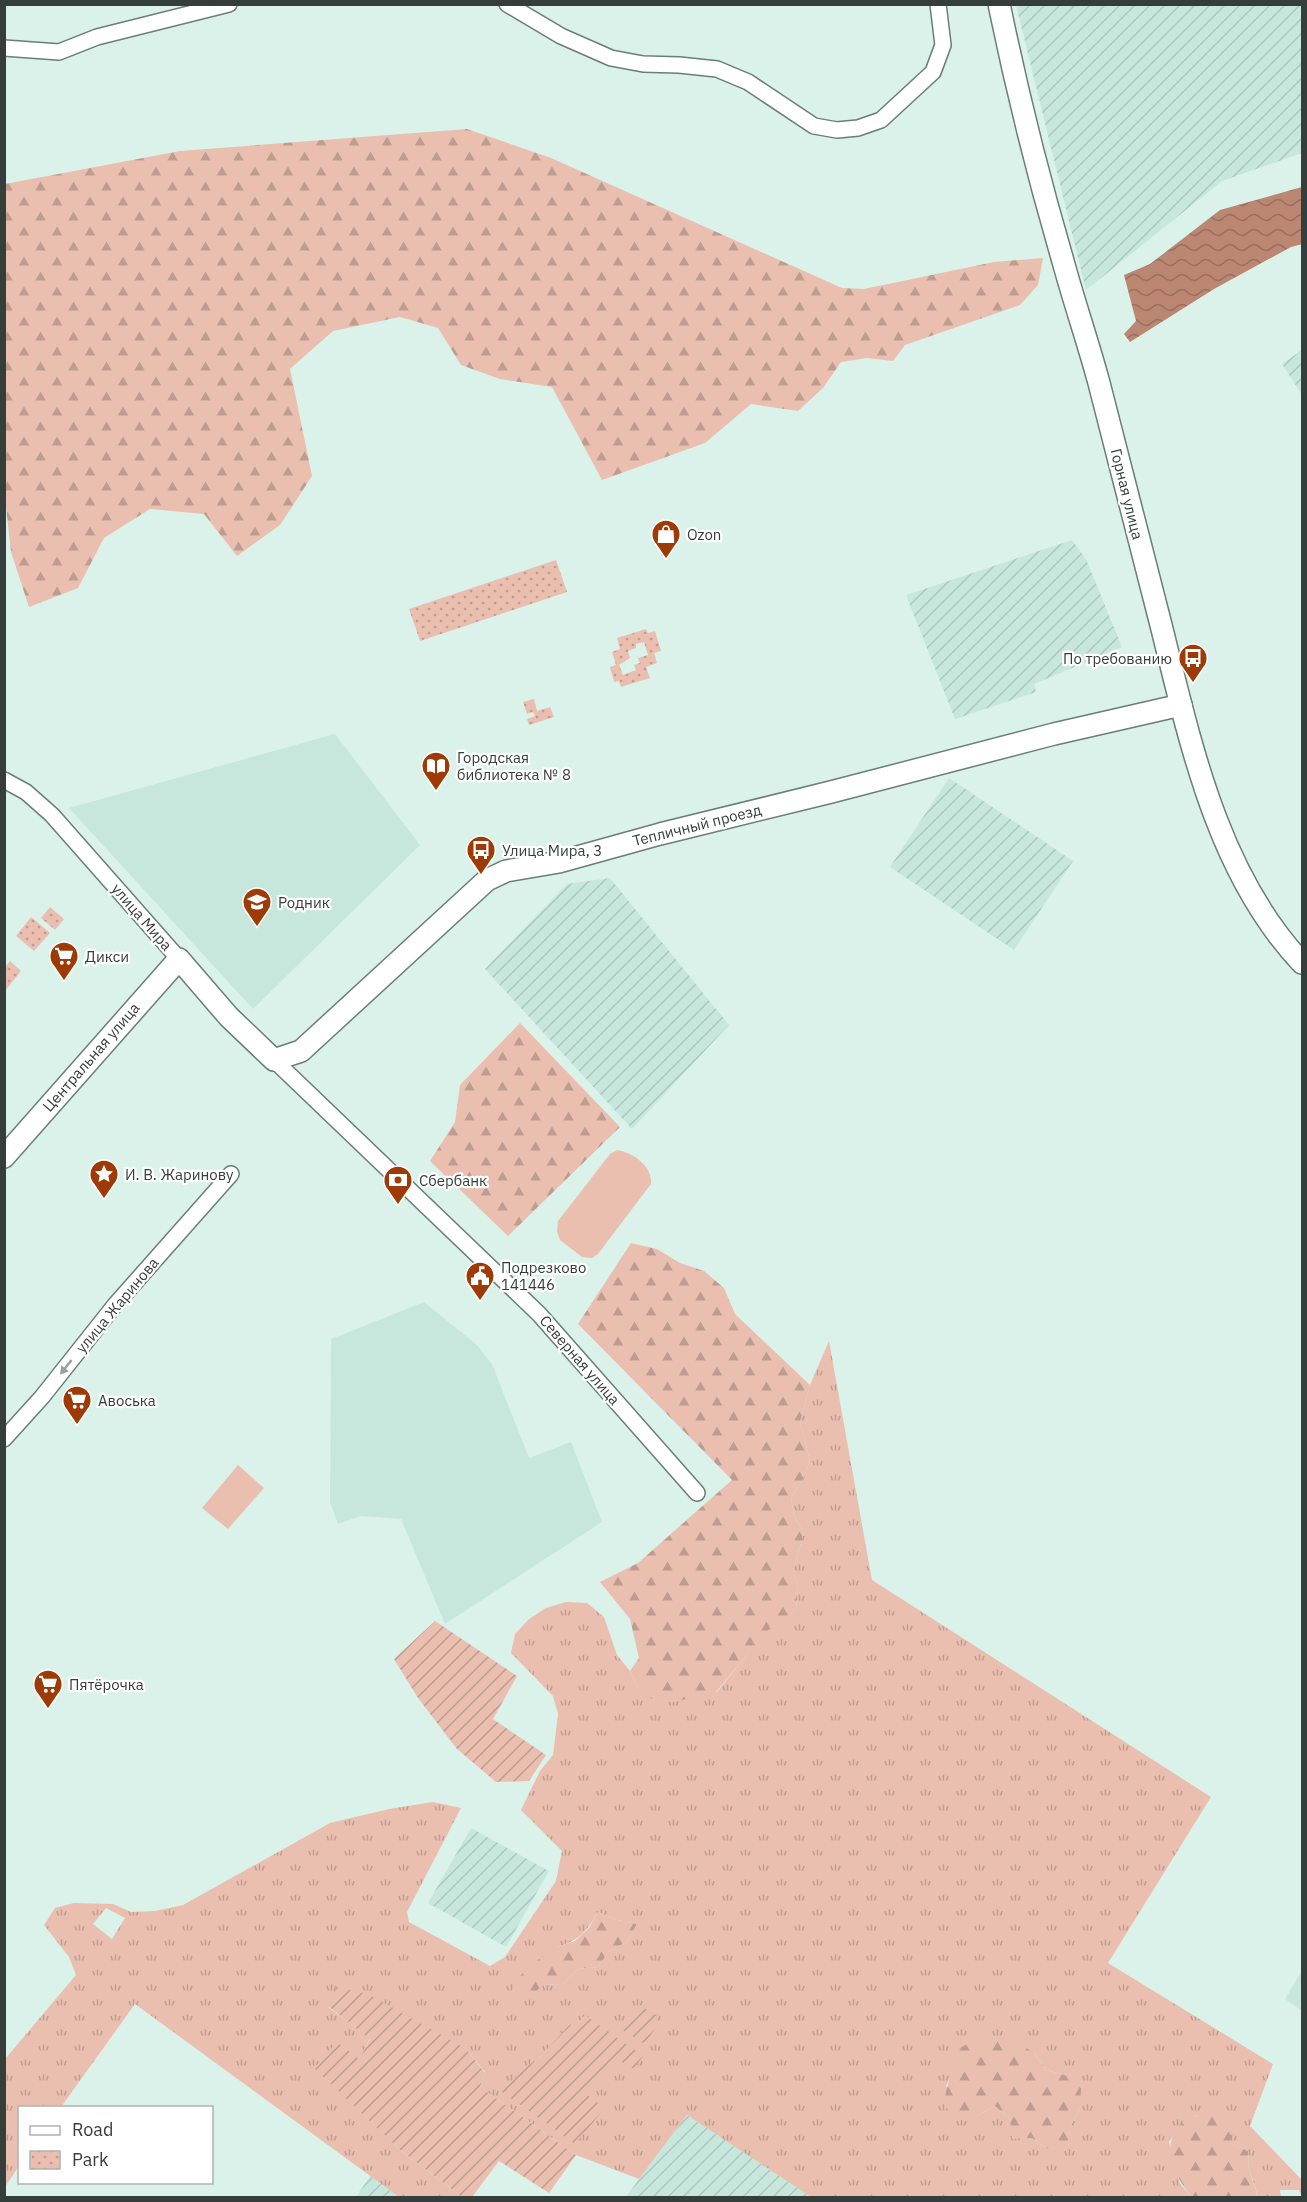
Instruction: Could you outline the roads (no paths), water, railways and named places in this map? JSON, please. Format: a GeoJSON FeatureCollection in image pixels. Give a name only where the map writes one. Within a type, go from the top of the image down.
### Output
{"type":"FeatureCollection","features":[{"type":"Feature","properties":{"kind":"street"},"geometry":{"type":"LineString","coordinates":[[4,48],[59,52],[97,37],[229,4]]}},
{"type":"Feature","properties":{"kind":"street"},"geometry":{"type":"LineString","coordinates":[[507,4],[561,36],[611,58],[643,64],[717,69],[748,82],[814,126],[837,130],[858,128],[880,120],[933,72],[943,45],[938,4]]}},
{"type":"Feature","properties":{"kind":"street","name":"Горная улица"},"geometry":{"type":"LineString","coordinates":[[999,4],[1018,94],[1062,259],[1098,379],[1180,705],[1194,752],[1221,832],[1245,880],[1266,916],[1302,963]]}},
{"type":"Feature","properties":{"kind":"street","name":"Тепличный проезд"},"geometry":{"type":"LineString","coordinates":[[274,1060],[301,1051],[487,880],[506,871],[559,862],[660,834],[842,790],[1054,734],[1180,705]]}},
{"type":"Feature","properties":{"kind":"street","name":"улица Мира"},"geometry":{"type":"LineString","coordinates":[[4,780],[26,792],[52,815],[229,1017],[274,1060]]}},
{"type":"Feature","properties":{"kind":"street","name":"Центральная улица"},"geometry":{"type":"LineString","coordinates":[[4,1157],[178,959]]}},
{"type":"Feature","properties":{"kind":"street","name":"Северная улица"},"geometry":{"type":"LineString","coordinates":[[274,1060],[539,1314],[697,1493]]}},
{"type":"Feature","properties":{"kind":"street","name":"улица Жаринова"},"geometry":{"type":"LineString","coordinates":[[4,1439],[42,1397],[115,1305],[231,1174]]}},
{"type":"Feature","properties":{"kind":"water"},"geometry":{"type":"Polygon","coordinates":[[[1302,187],[1302,244],[1291,247],[1214,289],[1130,342],[1124,334],[1136,321],[1124,275],[1150,264],[1220,210],[1302,187]]]}},
{"type":"Feature","properties":{"kind":"place","name":"Ozon"},"geometry":{"type":"Point","coordinates":[666,560]}},
{"type":"Feature","properties":{"kind":"place","name":"По требованию"},"geometry":{"type":"Point","coordinates":[1193,684]}},
{"type":"Feature","properties":{"kind":"place","name":"Городская библиотека № 8"},"geometry":{"type":"Point","coordinates":[436,792]}},
{"type":"Feature","properties":{"kind":"place","name":"Улица Мира, 3"},"geometry":{"type":"Point","coordinates":[481,876]}},
{"type":"Feature","properties":{"kind":"place","name":"Родник"},"geometry":{"type":"Point","coordinates":[257,928]}},
{"type":"Feature","properties":{"kind":"place","name":"Дикси"},"geometry":{"type":"Point","coordinates":[64,982]}},
{"type":"Feature","properties":{"kind":"place","name":"И. В. Жаринову"},"geometry":{"type":"Point","coordinates":[104,1200]}},
{"type":"Feature","properties":{"kind":"place","name":"Сбербанк"},"geometry":{"type":"Point","coordinates":[398,1206]}},
{"type":"Feature","properties":{"kind":"place","name":"Подрезково 141446"},"geometry":{"type":"Point","coordinates":[480,1302]}},
{"type":"Feature","properties":{"kind":"place","name":"Авоська"},"geometry":{"type":"Point","coordinates":[77,1426]}},
{"type":"Feature","properties":{"kind":"place","name":"Пятёрочка"},"geometry":{"type":"Point","coordinates":[48,1710]}}]}
